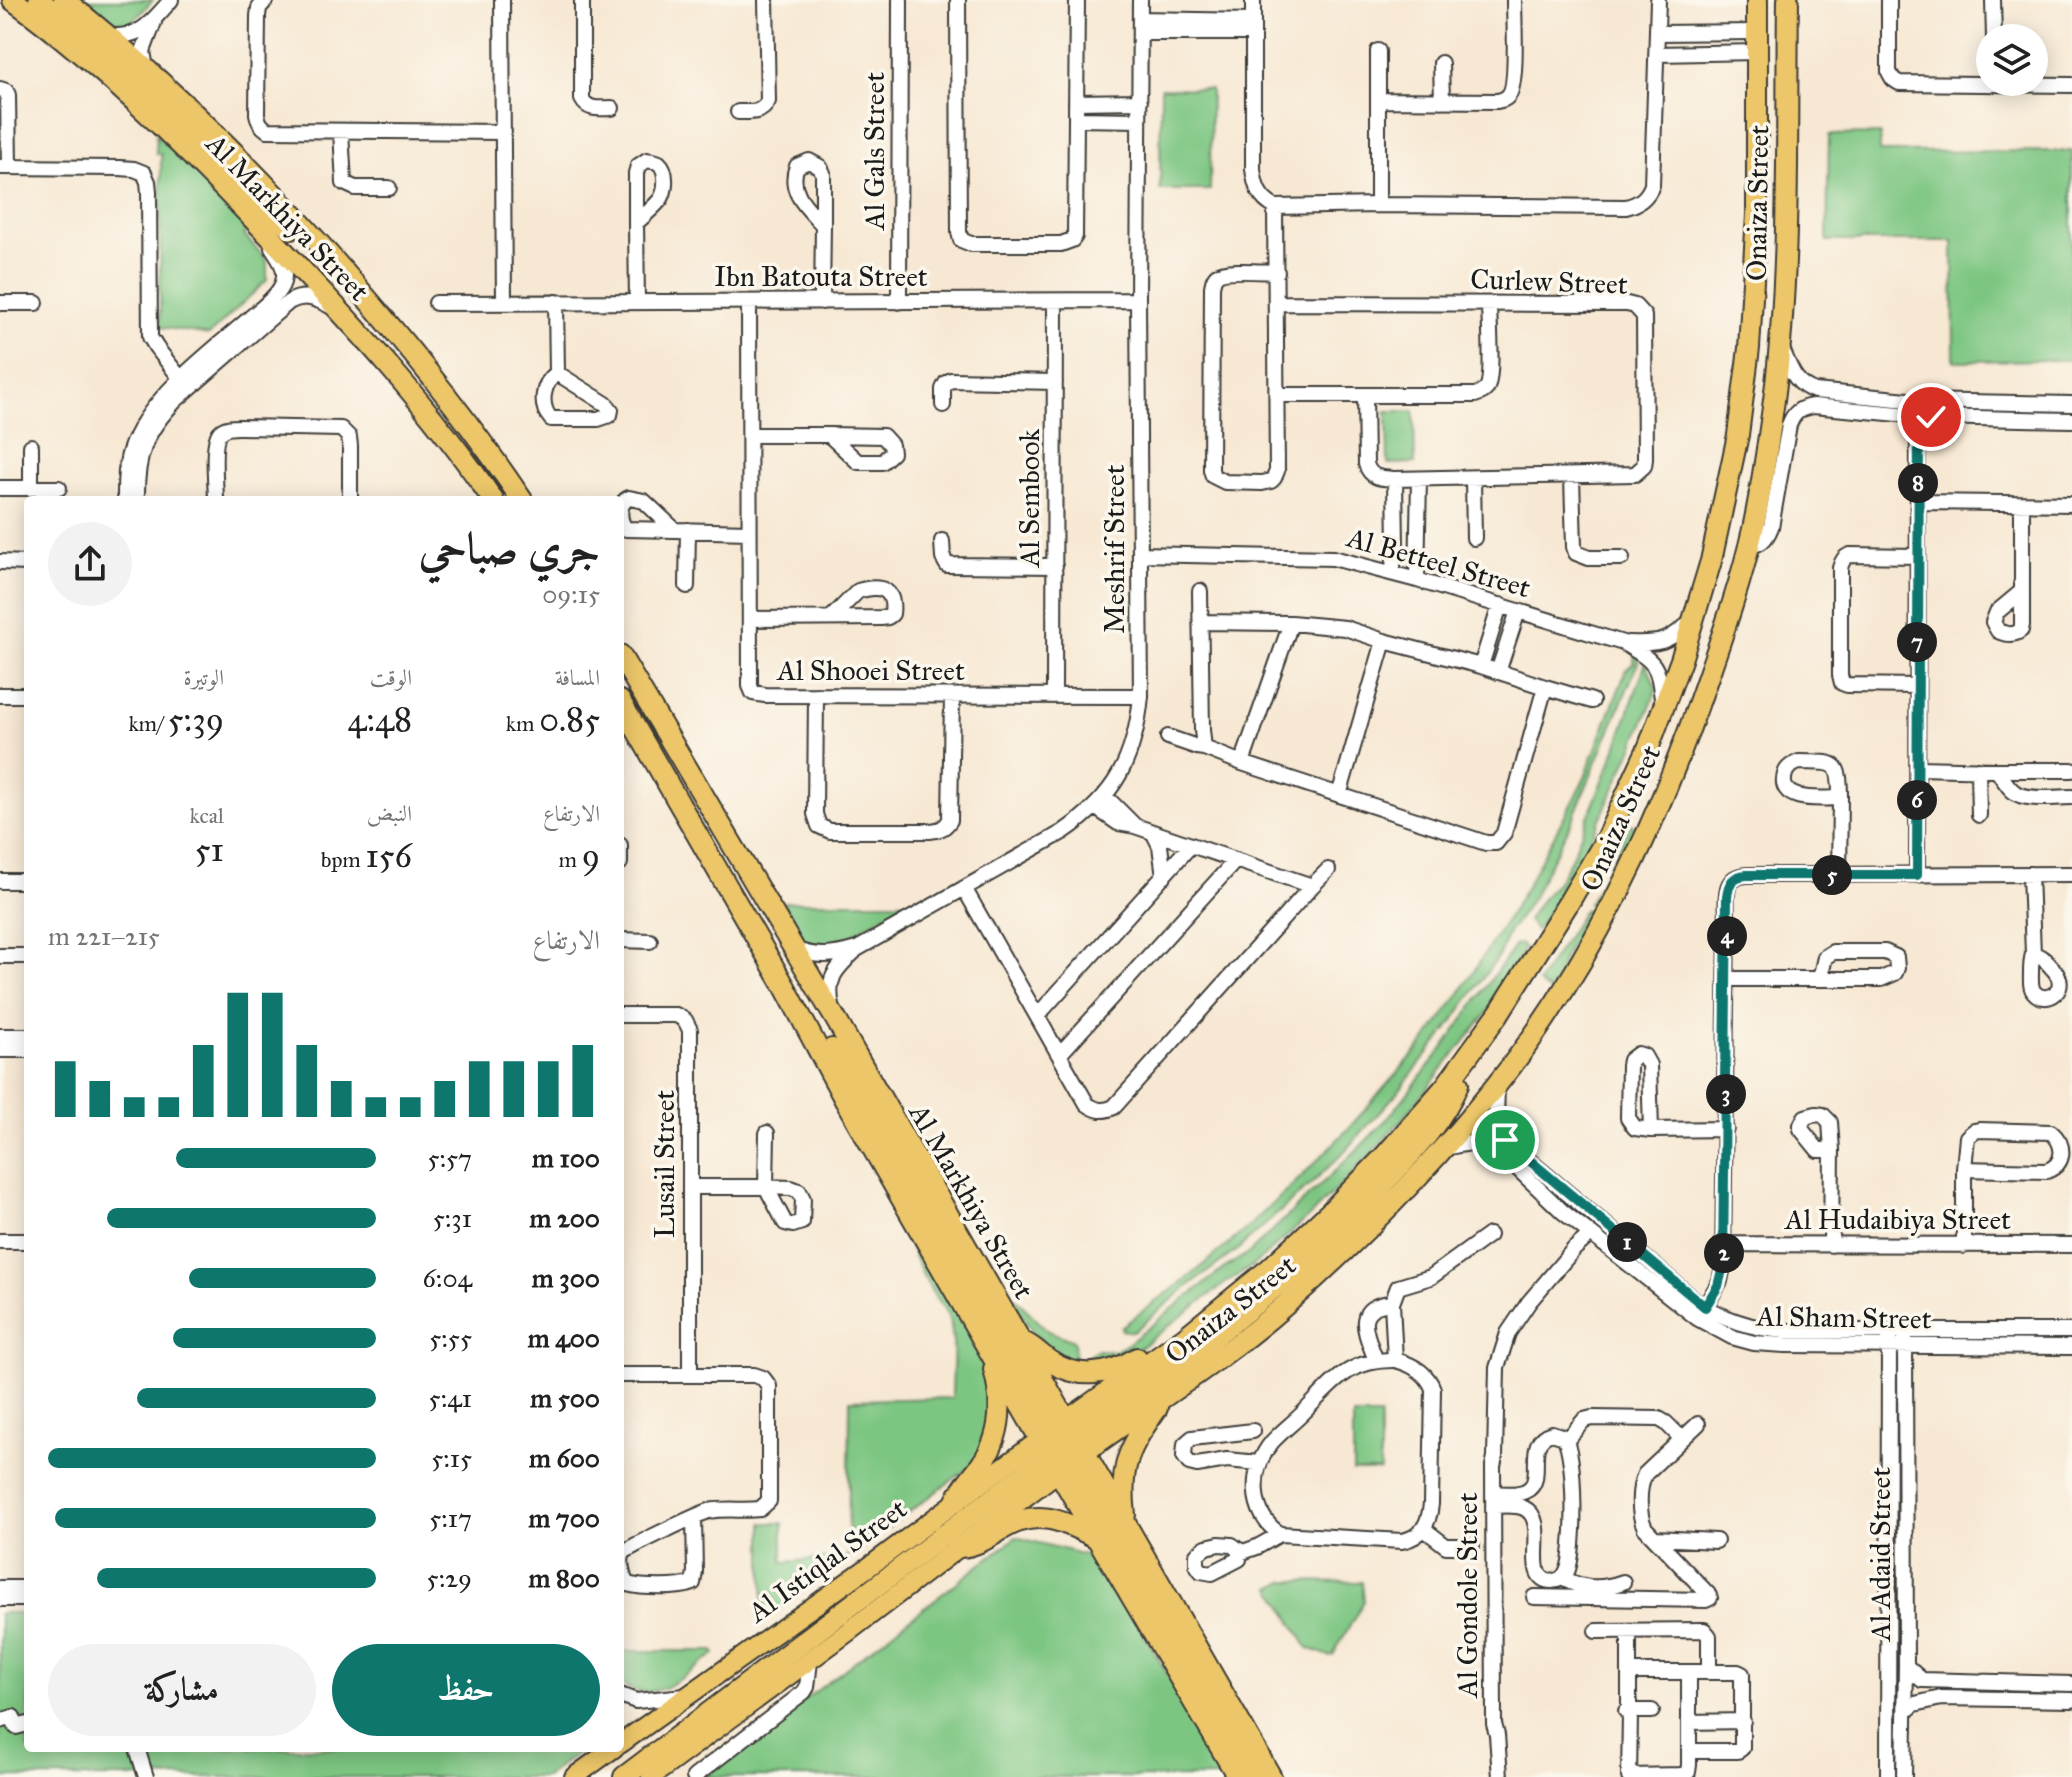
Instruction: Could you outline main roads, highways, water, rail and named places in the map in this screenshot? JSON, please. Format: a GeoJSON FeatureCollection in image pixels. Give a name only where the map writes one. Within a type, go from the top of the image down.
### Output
{"type":"FeatureCollection","features":[{"type":"Feature","properties":{"kind":"highway","name":"Al Markhiya Street"},"geometry":{"type":"LineString","coordinates":[[13,0],[114,83],[255,221],[423,405],[490,496]]}},
{"type":"Feature","properties":{"kind":"highway"},"geometry":{"type":"LineString","coordinates":[[39,0],[134,80],[310,248],[336,261]]}},
{"type":"Feature","properties":{"kind":"highway","name":"Al Markhiya Street"},"geometry":{"type":"LineString","coordinates":[[64,0],[146,69],[272,192],[336,261],[425,368],[519,496]]}},
{"type":"Feature","properties":{"kind":"highway","name":"Onaiza Street"},"geometry":{"type":"LineString","coordinates":[[1063,1446],[1184,1338],[1269,1269],[1331,1211],[1413,1124],[1499,1013],[1605,841],[1627,796],[1664,711],[1711,561],[1745,396],[1757,214],[1757,0]]}},
{"type":"Feature","properties":{"kind":"highway","name":"Onaiza Street"},"geometry":{"type":"LineString","coordinates":[[1063,1446],[1166,1395],[1223,1354],[1279,1310],[1379,1217],[1497,1086],[1578,966],[1637,857],[1687,735],[1724,628],[1748,547],[1761,486],[1780,343],[1787,193],[1788,0]]}},
{"type":"Feature","properties":{"kind":"highway","name":"Al Markhiya Street"},"geometry":{"type":"LineString","coordinates":[[624,662],[835,1018],[1020,1340],[1097,1538],[1238,1777]]}},
{"type":"Feature","properties":{"kind":"highway","name":"Al Markhiya Street"},"geometry":{"type":"LineString","coordinates":[[624,708],[987,1346],[1126,1524],[1271,1777]]}},
{"type":"Feature","properties":{"kind":"highway"},"geometry":{"type":"LineString","coordinates":[[785,987],[811,1016],[836,1056],[1256,1777]]}},
{"type":"Feature","properties":{"kind":"highway"},"geometry":{"type":"LineString","coordinates":[[624,1777],[1063,1446],[1213,1339],[1286,1279],[1405,1161],[1444,1111],[1458,1086],[1462,1064]]}},
{"type":"Feature","properties":{"kind":"highway"},"geometry":{"type":"LineString","coordinates":[[1020,1340],[1059,1367],[1096,1373],[1121,1368],[1156,1346],[1184,1338]]}},
{"type":"Feature","properties":{"kind":"highway"},"geometry":{"type":"LineString","coordinates":[[956,1501],[983,1461],[998,1425],[1000,1397],[987,1346]]}},
{"type":"Feature","properties":{"kind":"highway"},"geometry":{"type":"LineString","coordinates":[[1126,1524],[1123,1473],[1131,1447],[1166,1395]]}},
{"type":"Feature","properties":{"kind":"highway"},"geometry":{"type":"LineString","coordinates":[[960,1547],[980,1543],[1012,1523],[1031,1518],[1057,1519],[1097,1538]]}},
{"type":"Feature","properties":{"kind":"main road","name":"Al Istiqlal Street"},"geometry":{"type":"LineString","coordinates":[[624,1741],[956,1501],[1063,1446]]}},
{"type":"Feature","properties":{"kind":"main road"},"geometry":{"type":"LineString","coordinates":[[651,1777],[960,1547],[1063,1446]]}},
{"type":"Feature","properties":{"kind":"main road"},"geometry":{"type":"LineString","coordinates":[[574,1777],[596,1756]]}}]}
